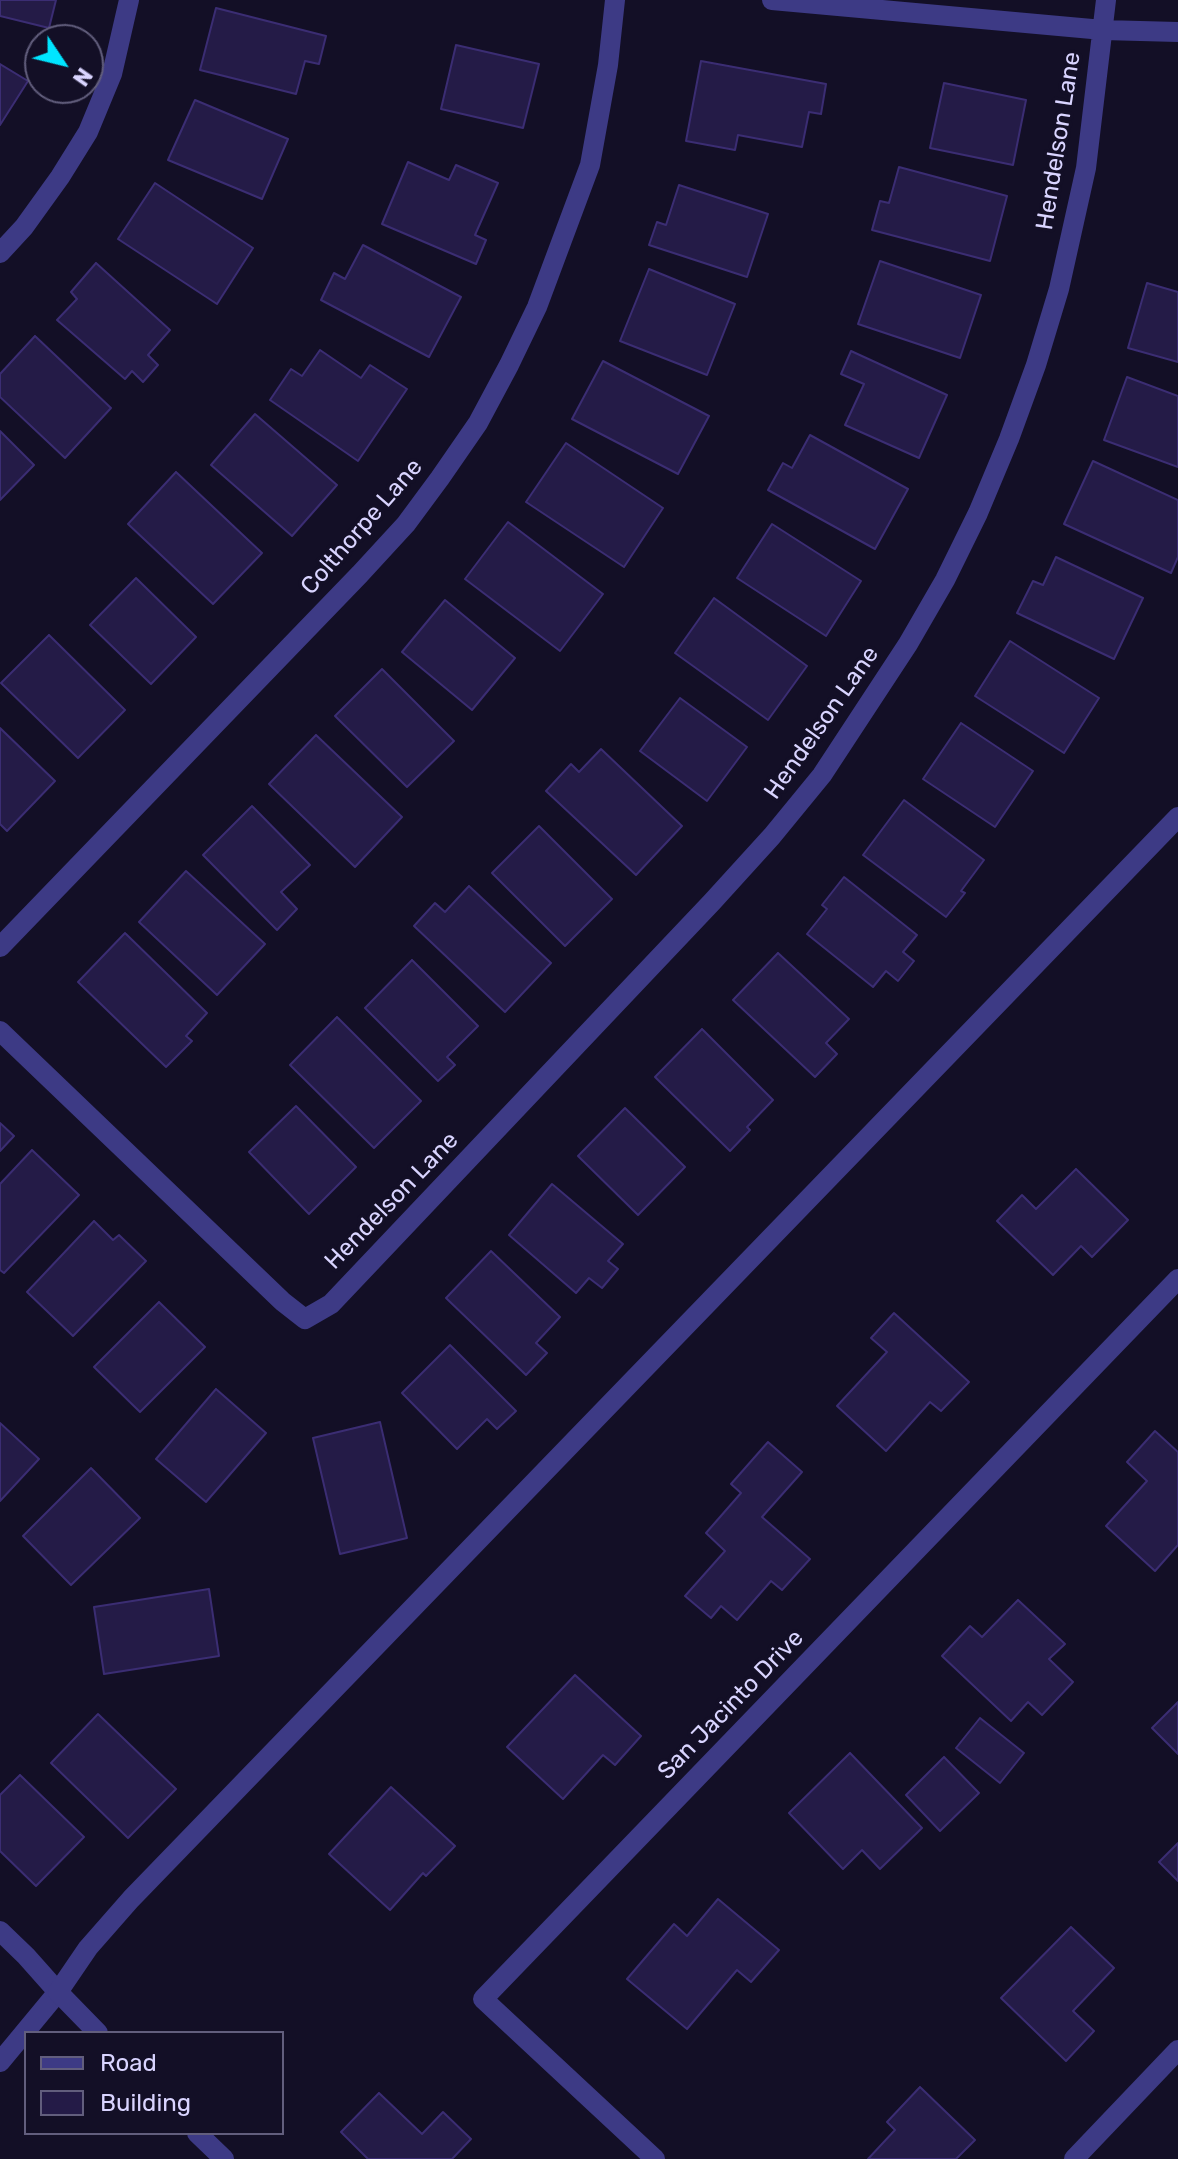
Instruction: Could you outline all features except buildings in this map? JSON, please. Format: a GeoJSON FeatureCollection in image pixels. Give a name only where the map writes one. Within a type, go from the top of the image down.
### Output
{"type":"FeatureCollection","features":[{"type":"Feature","properties":{"kind":"street"},"geometry":{"type":"LineString","coordinates":[[0,253],[24,227],[88,132],[112,74],[129,0]]}},
{"type":"Feature","properties":{"kind":"street","name":"Colthorpe Lane"},"geometry":{"type":"LineString","coordinates":[[0,947],[406,524],[478,423],[537,307],[590,165],[608,65],[615,0]]}},
{"type":"Feature","properties":{"kind":"street"},"geometry":{"type":"LineString","coordinates":[[772,0],[1103,30],[1178,32]]}},
{"type":"Feature","properties":{"kind":"street","name":"Hendelson Lane"},"geometry":{"type":"LineString","coordinates":[[0,1031],[282,1301],[305,1319],[331,1304],[772,836],[822,775],[908,644],[945,580],[978,513],[1036,365],[1059,289],[1086,168],[1106,0]]}},
{"type":"Feature","properties":{"kind":"street"},"geometry":{"type":"LineString","coordinates":[[26,2031],[58,1992],[88,1948],[131,1899],[1178,817]]}},
{"type":"Feature","properties":{"kind":"street","name":"San Jacinto Drive"},"geometry":{"type":"LineString","coordinates":[[655,2159],[483,1999],[1178,1279]]}},
{"type":"Feature","properties":{"kind":"street"},"geometry":{"type":"LineString","coordinates":[[0,1931],[96,2031]]}},
{"type":"Feature","properties":{"kind":"street"},"geometry":{"type":"LineString","coordinates":[[0,2062],[24,2033]]}},
{"type":"Feature","properties":{"kind":"street"},"geometry":{"type":"LineString","coordinates":[[1074,2159],[1178,2050]]}},
{"type":"Feature","properties":{"kind":"street"},"geometry":{"type":"LineString","coordinates":[[199,2135],[224,2159]]}}]}
